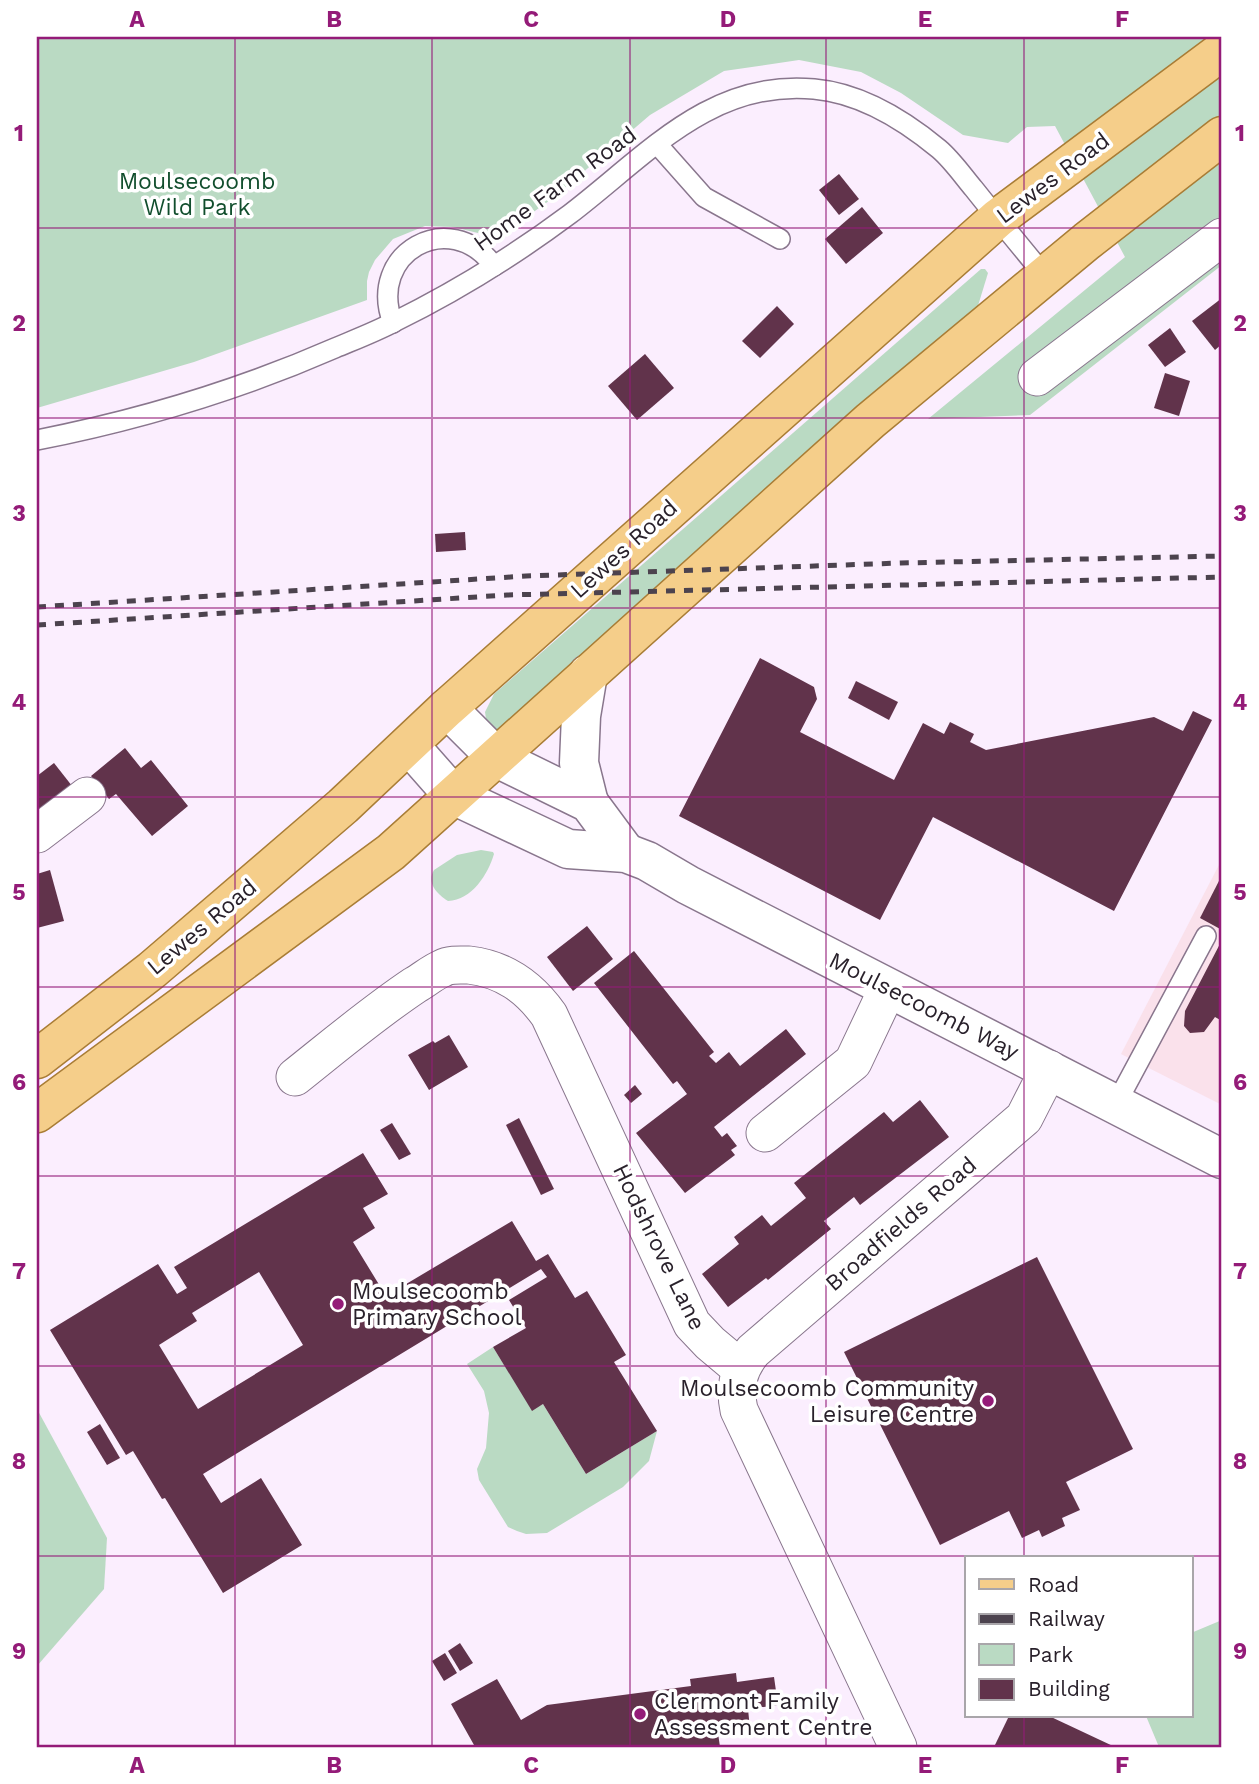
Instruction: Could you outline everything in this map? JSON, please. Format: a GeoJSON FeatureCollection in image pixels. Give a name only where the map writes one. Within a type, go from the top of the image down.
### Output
{"type":"FeatureCollection","features":[{"type":"Feature","properties":{"kind":"main road","name":"Lewes Road"},"geometry":{"type":"LineString","coordinates":[[37,1059],[152,970],[343,806],[447,708],[998,218],[1222,51]]}},
{"type":"Feature","properties":{"kind":"main road","name":"Lewes Road"},"geometry":{"type":"LineString","coordinates":[[37,1113],[391,852],[870,421],[1045,276],[1222,136]]}},
{"type":"Feature","properties":{"kind":"street"},"geometry":{"type":"LineString","coordinates":[[1037,377],[1222,237]]}},
{"type":"Feature","properties":{"kind":"street"},"geometry":{"type":"LineString","coordinates":[[588,674],[580,716],[579,764],[589,803]]}},
{"type":"Feature","properties":{"kind":"street","name":"Moulsecoomb Way"},"geometry":{"type":"LineString","coordinates":[[447,708],[497,758],[589,803],[626,853]]}},
{"type":"Feature","properties":{"kind":"street","name":"Moulsecoomb Way"},"geometry":{"type":"LineString","coordinates":[[409,745],[453,795],[568,849],[626,853],[647,861],[688,885],[1222,1159]]}},
{"type":"Feature","properties":{"kind":"street"},"geometry":{"type":"LineString","coordinates":[[37,834],[87,796]]}},
{"type":"Feature","properties":{"kind":"street","name":"Hodshrove Lane"},"geometry":{"type":"LineString","coordinates":[[295,1077],[399,996],[443,967],[479,967],[497,971],[513,979],[536,998],[548,1015],[692,1324],[741,1369]]}},
{"type":"Feature","properties":{"kind":"street"},"geometry":{"type":"LineString","coordinates":[[765,1133],[853,1062],[888,988]]}},
{"type":"Feature","properties":{"kind":"street","name":"Broadfields Road"},"geometry":{"type":"LineString","coordinates":[[741,1369],[753,1351],[1024,1118],[1049,1069]]}},
{"type":"Feature","properties":{"kind":"street"},"geometry":{"type":"LineString","coordinates":[[741,1369],[736,1391],[739,1410],[898,1747]]}},
{"type":"Feature","properties":{"kind":"lane","name":"Home Farm Road"},"geometry":{"type":"LineString","coordinates":[[37,440],[176,407],[288,368],[393,323],[494,266],[569,215],[657,144],[710,109],[742,95],[789,87],[817,89],[854,97],[888,114],[941,150],[1045,276]]}},
{"type":"Feature","properties":{"kind":"lane"},"geometry":{"type":"LineString","coordinates":[[657,144],[704,197],[780,239]]}},
{"type":"Feature","properties":{"kind":"lane"},"geometry":{"type":"LineString","coordinates":[[393,323],[387,298],[389,279],[402,257],[419,244],[438,239],[459,240],[480,250],[494,266]]}},
{"type":"Feature","properties":{"kind":"lane"},"geometry":{"type":"LineString","coordinates":[[1116,1104],[1206,936]]}},
{"type":"Feature","properties":{"kind":"shaded area"},"geometry":{"type":"Polygon","coordinates":[[[1222,859],[1222,1105],[1121,1054],[1222,859]]]}},
{"type":"Feature","properties":{"kind":"green space","name":"Moulsecoomb Wild Park"},"geometry":{"type":"Polygon","coordinates":[[[37,37],[1222,37],[1222,265],[1030,415],[928,419],[1125,257],[1055,126],[1027,127],[1008,143],[963,135],[901,93],[861,72],[799,60],[724,71],[650,115],[553,198],[507,231],[482,234],[453,227],[425,226],[393,239],[375,260],[369,272],[367,300],[194,362],[37,408],[37,37]]]}},
{"type":"Feature","properties":{"kind":"green space"},"geometry":{"type":"Polygon","coordinates":[[[981,269],[988,273],[977,309],[497,732],[487,726],[485,712],[494,694],[981,269]]]}},
{"type":"Feature","properties":{"kind":"green space"},"geometry":{"type":"Polygon","coordinates":[[[481,850],[494,854],[478,885],[457,900],[448,901],[440,895],[432,884],[434,870],[457,855],[481,850]]]}},
{"type":"Feature","properties":{"kind":"green space"},"geometry":{"type":"Polygon","coordinates":[[[493,1347],[532,1410],[543,1404],[586,1474],[657,1431],[649,1461],[623,1487],[547,1533],[526,1534],[508,1527],[479,1480],[477,1469],[486,1448],[489,1413],[484,1391],[467,1364],[493,1347]]]}},
{"type":"Feature","properties":{"kind":"green space"},"geometry":{"type":"Polygon","coordinates":[[[37,1409],[107,1538],[104,1589],[37,1666],[37,1409]]]}},
{"type":"Feature","properties":{"kind":"green space"},"geometry":{"type":"Polygon","coordinates":[[[1222,1620],[1222,1747],[1159,1747],[1147,1718],[1192,1718],[1192,1633],[1222,1620]]]}},
{"type":"Feature","properties":{"kind":"building"},"geometry":{"type":"Polygon","coordinates":[[[839,174],[859,199],[839,215],[819,190],[839,174]]]}},
{"type":"Feature","properties":{"kind":"building"},"geometry":{"type":"Polygon","coordinates":[[[862,207],[883,233],[846,264],[825,239],[862,207]]]}},
{"type":"Feature","properties":{"kind":"building"},"geometry":{"type":"Polygon","coordinates":[[[1222,298],[1222,344],[1215,350],[1192,321],[1222,298]]]}},
{"type":"Feature","properties":{"kind":"building"},"geometry":{"type":"Polygon","coordinates":[[[777,306],[794,324],[760,358],[742,341],[777,306]]]}},
{"type":"Feature","properties":{"kind":"building"},"geometry":{"type":"Polygon","coordinates":[[[1170,328],[1186,352],[1165,367],[1148,345],[1170,328]]]}},
{"type":"Feature","properties":{"kind":"building"},"geometry":{"type":"Polygon","coordinates":[[[645,354],[674,388],[637,420],[608,386],[645,354]]]}},
{"type":"Feature","properties":{"kind":"building"},"geometry":{"type":"Polygon","coordinates":[[[1165,373],[1190,381],[1179,416],[1154,408],[1165,373]]]}},
{"type":"Feature","properties":{"kind":"building"},"geometry":{"type":"Polygon","coordinates":[[[465,532],[466,550],[436,552],[435,534],[465,532]]]}},
{"type":"Feature","properties":{"kind":"building"},"geometry":{"type":"Polygon","coordinates":[[[760,658],[814,687],[817,699],[800,732],[894,780],[923,723],[944,734],[950,722],[974,734],[970,742],[986,750],[1154,717],[1183,731],[1193,711],[1212,720],[1114,911],[933,817],[880,920],[679,816],[760,658]]]}},
{"type":"Feature","properties":{"kind":"building"},"geometry":{"type":"Polygon","coordinates":[[[856,681],[898,702],[889,720],[848,698],[856,681]]]}},
{"type":"Feature","properties":{"kind":"building"},"geometry":{"type":"Polygon","coordinates":[[[125,748],[141,768],[151,760],[188,806],[152,836],[116,794],[109,799],[91,776],[125,748]]]}},
{"type":"Feature","properties":{"kind":"building"},"geometry":{"type":"Polygon","coordinates":[[[54,763],[76,791],[37,818],[37,776],[54,763]]]}},
{"type":"Feature","properties":{"kind":"building"},"geometry":{"type":"Polygon","coordinates":[[[50,870],[64,921],[37,928],[37,874],[50,870]]]}},
{"type":"Feature","properties":{"kind":"building"},"geometry":{"type":"Polygon","coordinates":[[[1222,875],[1222,930],[1200,918],[1222,875]]]}},
{"type":"Feature","properties":{"kind":"building"},"geometry":{"type":"Polygon","coordinates":[[[587,926],[613,959],[573,991],[547,957],[587,926]]]}},
{"type":"Feature","properties":{"kind":"building"},"geometry":{"type":"Polygon","coordinates":[[[1222,940],[1222,1021],[1215,1017],[1204,1032],[1190,1033],[1184,1026],[1185,1011],[1222,940]]]}},
{"type":"Feature","properties":{"kind":"building"},"geometry":{"type":"Polygon","coordinates":[[[634,951],[714,1052],[709,1056],[716,1063],[729,1052],[740,1066],[786,1029],[806,1054],[714,1127],[722,1137],[727,1133],[737,1146],[731,1150],[735,1155],[685,1193],[636,1133],[687,1094],[677,1081],[673,1084],[594,983],[634,951]]]}},
{"type":"Feature","properties":{"kind":"building"},"geometry":{"type":"Polygon","coordinates":[[[449,1035],[468,1067],[429,1090],[408,1055],[449,1035]]]}},
{"type":"Feature","properties":{"kind":"building"},"geometry":{"type":"Polygon","coordinates":[[[635,1085],[642,1094],[631,1103],[624,1095],[635,1085]]]}},
{"type":"Feature","properties":{"kind":"building"},"geometry":{"type":"Polygon","coordinates":[[[920,1100],[949,1137],[860,1205],[854,1197],[824,1221],[831,1229],[768,1280],[766,1278],[728,1307],[702,1274],[739,1244],[734,1237],[762,1215],[771,1226],[806,1198],[794,1183],[884,1112],[893,1122],[920,1100]]]}},
{"type":"Feature","properties":{"kind":"building"},"geometry":{"type":"Polygon","coordinates":[[[519,1118],[554,1189],[541,1195],[506,1125],[519,1118]]]}},
{"type":"Feature","properties":{"kind":"building"},"geometry":{"type":"Polygon","coordinates":[[[392,1123],[411,1154],[399,1160],[380,1130],[392,1123]]]}},
{"type":"Feature","properties":{"kind":"building"},"geometry":{"type":"Polygon","coordinates":[[[363,1153],[388,1194],[363,1208],[375,1228],[353,1242],[386,1296],[512,1221],[536,1261],[548,1254],[575,1298],[587,1291],[626,1355],[614,1362],[657,1431],[586,1474],[543,1404],[532,1411],[493,1347],[526,1328],[509,1300],[547,1277],[541,1269],[203,1474],[221,1503],[261,1478],[302,1545],[223,1593],[133,1451],[126,1455],[50,1330],[158,1264],[177,1294],[187,1288],[174,1267],[363,1153]],[[259,1272],[192,1313],[197,1321],[159,1345],[198,1409],[303,1345],[259,1272]]]}},
{"type":"Feature","properties":{"kind":"building","name":"Moulsecoomb Community Leisure Centre"},"geometry":{"type":"Polygon","coordinates":[[[1037,1257],[1133,1449],[1066,1482],[1080,1510],[1062,1518],[1065,1526],[1042,1537],[1039,1530],[1022,1538],[1009,1511],[940,1545],[844,1352],[1037,1257]]]}},
{"type":"Feature","properties":{"kind":"building"},"geometry":{"type":"Polygon","coordinates":[[[100,1424],[120,1458],[107,1465],[87,1432],[100,1424]]]}},
{"type":"Feature","properties":{"kind":"building"},"geometry":{"type":"Polygon","coordinates":[[[460,1643],[473,1663],[460,1671],[448,1651],[460,1643]]]}},
{"type":"Feature","properties":{"kind":"building"},"geometry":{"type":"Polygon","coordinates":[[[445,1653],[457,1673],[444,1681],[432,1661],[445,1653]]]}},
{"type":"Feature","properties":{"kind":"building","name":"Clermont Family Assessment Centre"},"geometry":{"type":"Polygon","coordinates":[[[736,1673],[737,1682],[774,1677],[778,1705],[748,1709],[750,1729],[718,1733],[720,1747],[470,1747],[474,1745],[451,1704],[497,1679],[521,1720],[547,1705],[691,1686],[690,1679],[736,1673]]]}},
{"type":"Feature","properties":{"kind":"building"},"geometry":{"type":"Polygon","coordinates":[[[1008,1718],[1053,1718],[1115,1747],[994,1747],[1008,1718]]]}},
{"type":"Feature","properties":{"kind":"railway"},"geometry":{"type":"LineString","coordinates":[[37,607],[526,576],[901,563],[1222,556]]}},
{"type":"Feature","properties":{"kind":"railway"},"geometry":{"type":"LineString","coordinates":[[37,625],[507,595],[1222,577]]}},
{"type":"Feature","properties":{"kind":"place","name":"Moulsecoomb Primary School"},"geometry":{"type":"Point","coordinates":[338,1304]}},
{"type":"Feature","properties":{"kind":"place","name":"Moulsecoomb Community Leisure Centre"},"geometry":{"type":"Point","coordinates":[988,1401]}},
{"type":"Feature","properties":{"kind":"place","name":"Clermont Family Assessment Centre"},"geometry":{"type":"Point","coordinates":[640,1714]}}]}
